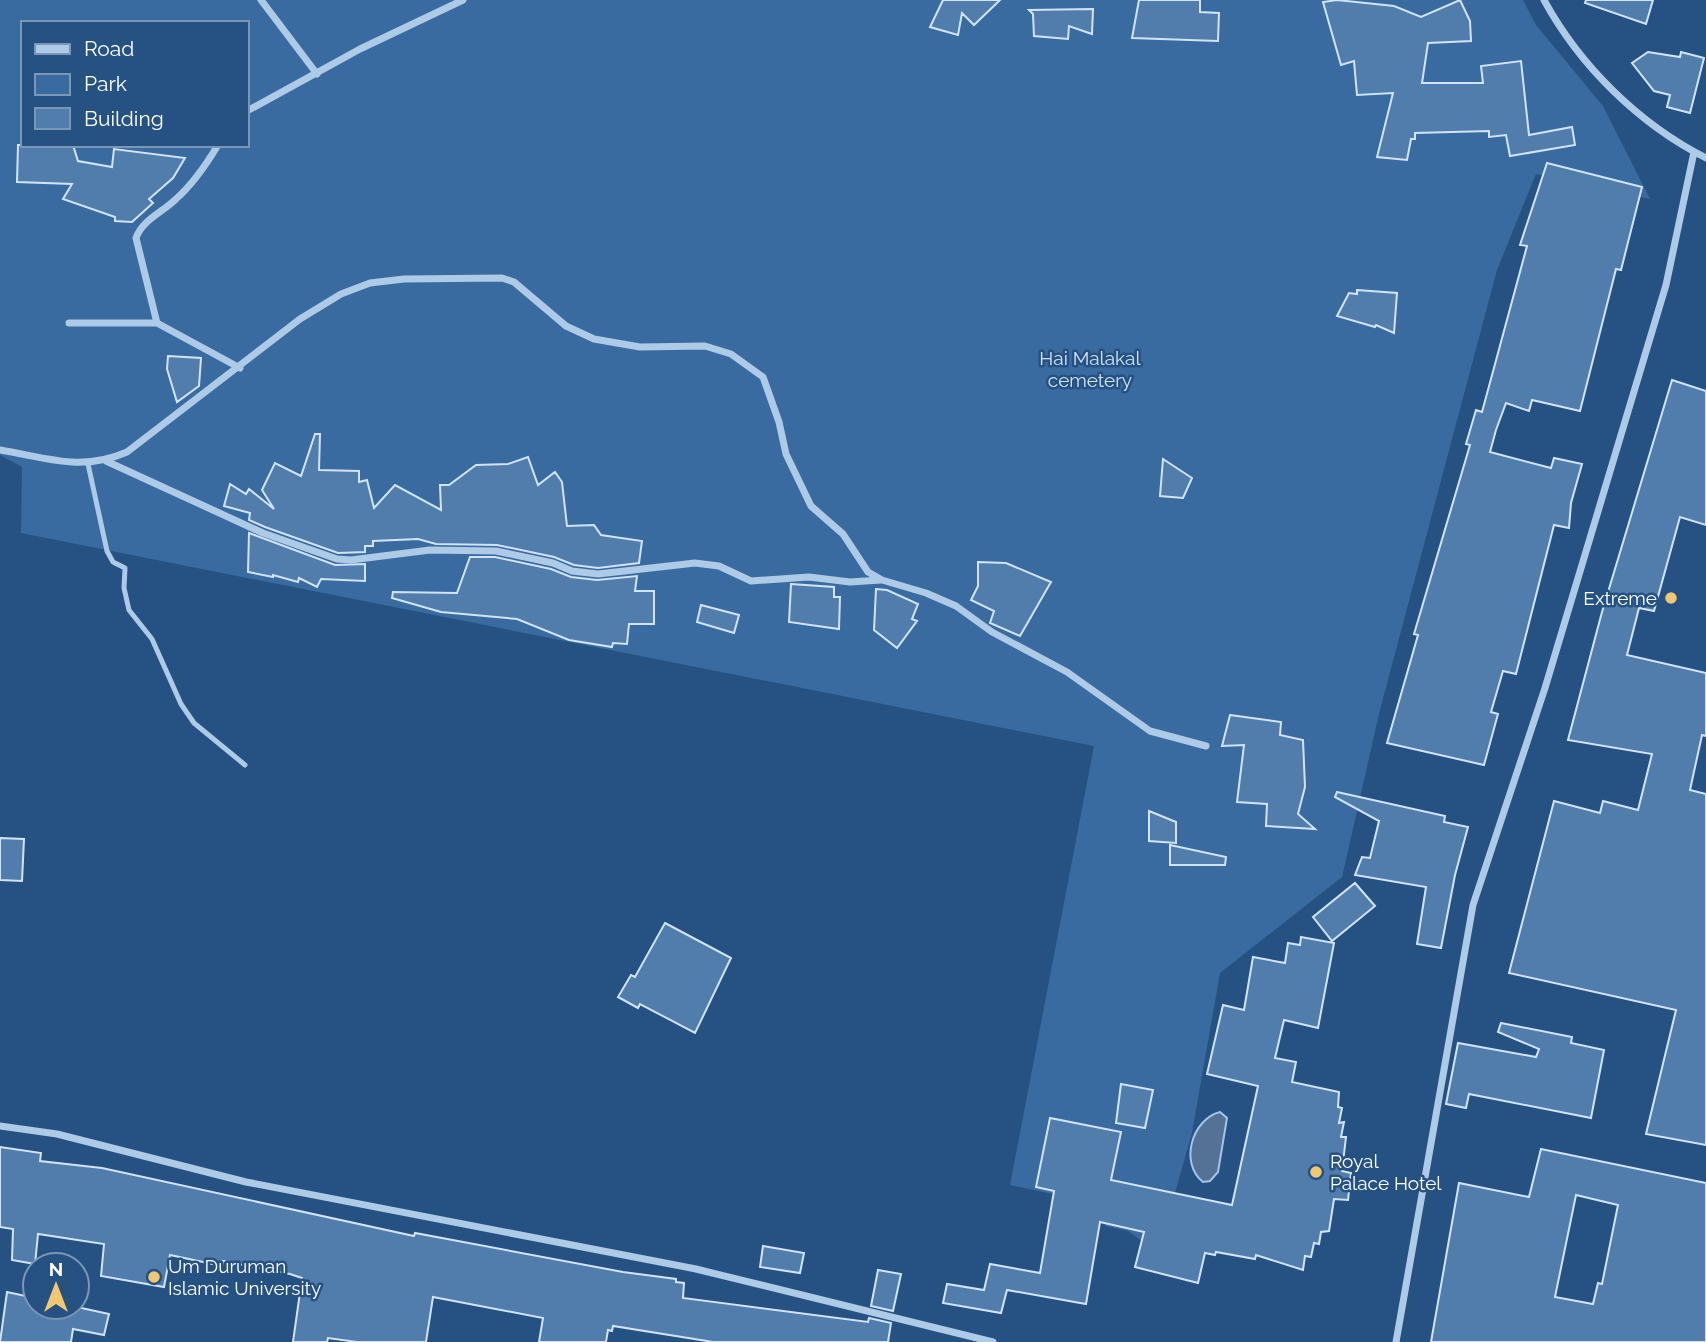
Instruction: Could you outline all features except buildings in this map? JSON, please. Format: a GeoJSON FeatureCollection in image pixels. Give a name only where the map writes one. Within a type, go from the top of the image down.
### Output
{"type":"FeatureCollection","features":[{"type":"Feature","properties":{"kind":"street"},"geometry":{"type":"LineString","coordinates":[[261,0],[317,74]]}},
{"type":"Feature","properties":{"kind":"street"},"geometry":{"type":"LineString","coordinates":[[248,110],[371,44],[463,0]]}},
{"type":"Feature","properties":{"kind":"street"},"geometry":{"type":"LineString","coordinates":[[1544,0],[1564,38],[1627,103],[1658,131],[1706,158]]}},
{"type":"Feature","properties":{"kind":"street"},"geometry":{"type":"LineString","coordinates":[[157,323],[136,238],[140,227],[177,199],[202,172],[217,147]]}},
{"type":"Feature","properties":{"kind":"street"},"geometry":{"type":"LineString","coordinates":[[1396,1342],[1473,905],[1545,688],[1666,285],[1693,152]]}},
{"type":"Feature","properties":{"kind":"street"},"geometry":{"type":"LineString","coordinates":[[0,450],[88,464],[106,461],[127,452],[240,368],[300,319],[341,294],[370,283],[404,279],[502,278],[514,282],[566,326],[594,339],[640,346],[717,348],[732,354],[763,377],[779,422],[786,454],[811,506],[843,534],[868,572],[882,580],[926,593],[957,606],[992,632],[1067,673],[1150,731],[1206,746]]}},
{"type":"Feature","properties":{"kind":"street"},"geometry":{"type":"LineString","coordinates":[[69,323],[157,323],[240,368]]}},
{"type":"Feature","properties":{"kind":"street"},"geometry":{"type":"LineString","coordinates":[[106,461],[262,533],[337,559],[351,560],[430,550],[496,551],[553,562],[572,571],[598,574],[695,562],[719,566],[751,581],[809,577],[850,582],[882,580]]}},
{"type":"Feature","properties":{"kind":"street"},"geometry":{"type":"LineString","coordinates":[[0,1126],[57,1134],[246,1182],[696,1269],[993,1342]]}},
{"type":"Feature","properties":{"kind":"lane"},"geometry":{"type":"LineString","coordinates":[[88,464],[107,551],[113,562],[125,568],[124,588],[129,610],[152,639],[181,704],[194,723],[245,765]]}},
{"type":"Feature","properties":{"kind":"green space","name":"Hai Malakal cemetery"},"geometry":{"type":"Polygon","coordinates":[[[0,0],[1523,0],[1536,25],[1603,106],[1650,199],[1536,174],[1497,270],[1380,710],[1342,877],[1220,973],[1192,1133],[1158,1253],[1128,1231],[1105,1226],[1109,1206],[1010,1185],[1094,746],[21,533],[22,467],[0,455],[0,0]]]}},
{"type":"Feature","properties":{"kind":"shaded area"},"geometry":{"type":"Polygon","coordinates":[[[1220,1112],[1227,1118],[1218,1172],[1210,1181],[1203,1182],[1192,1164],[1192,1142],[1202,1123],[1220,1112]]]}},
{"type":"Feature","properties":{"kind":"place","name":"Extreme"},"geometry":{"type":"Point","coordinates":[1671,598]}},
{"type":"Feature","properties":{"kind":"place","name":"Royal Palace Hotel"},"geometry":{"type":"Point","coordinates":[1316,1172]}},
{"type":"Feature","properties":{"kind":"place","name":"Um Duruman Islamic University"},"geometry":{"type":"Point","coordinates":[154,1277]}}]}
